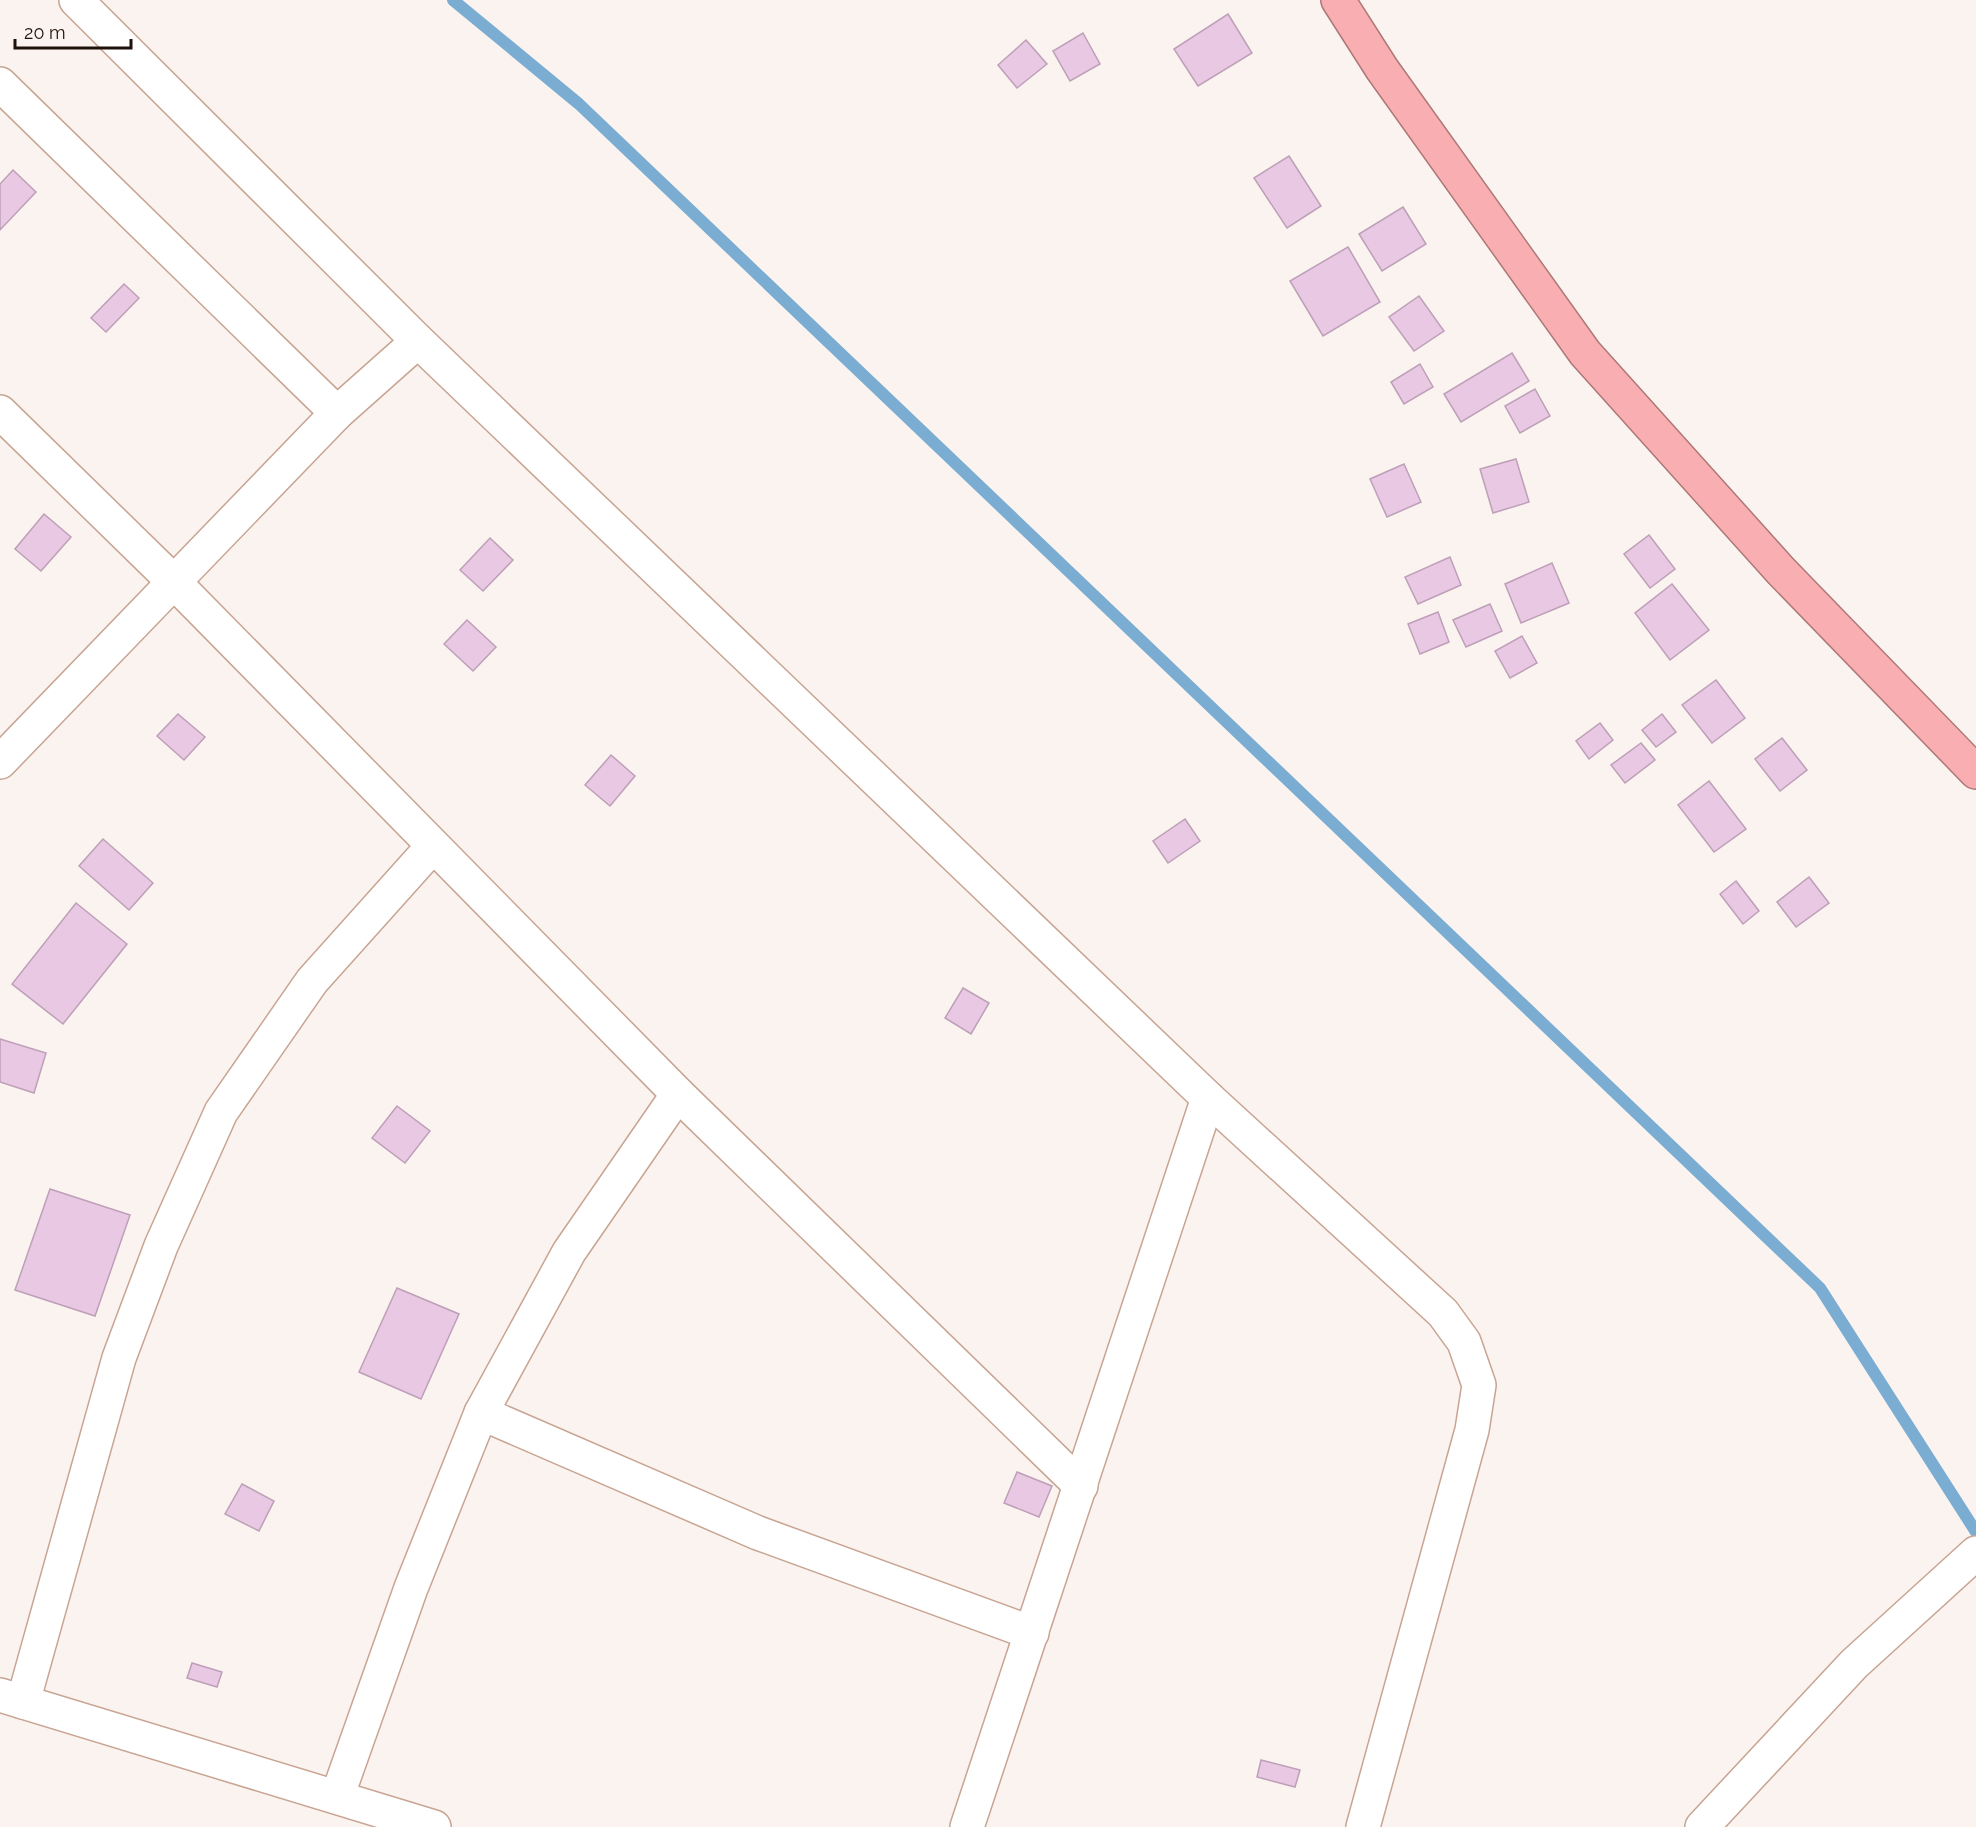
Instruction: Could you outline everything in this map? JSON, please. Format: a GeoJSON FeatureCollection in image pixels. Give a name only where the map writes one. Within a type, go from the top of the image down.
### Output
{"type":"FeatureCollection","features":[{"type":"Feature","properties":{"kind":"highway"},"geometry":{"type":"LineString","coordinates":[[1338,0],[1382,69],[1585,353],[1781,572],[1976,772]]}},
{"type":"Feature","properties":{"kind":"street"},"geometry":{"type":"LineString","coordinates":[[76,0],[418,340],[1208,1098],[1443,1313],[1464,1342],[1479,1385],[1472,1430],[1363,1827]]}},
{"type":"Feature","properties":{"kind":"street"},"geometry":{"type":"LineString","coordinates":[[0,84],[337,413]]}},
{"type":"Feature","properties":{"kind":"street"},"geometry":{"type":"LineString","coordinates":[[0,762],[337,413],[418,340]]}},
{"type":"Feature","properties":{"kind":"street"},"geometry":{"type":"LineString","coordinates":[[0,412],[174,582],[678,1094],[1081,1486]]}},
{"type":"Feature","properties":{"kind":"street"},"geometry":{"type":"LineString","coordinates":[[433,846],[312,981],[221,1112],[160,1246],[119,1358],[11,1698],[434,1827]]}},
{"type":"Feature","properties":{"kind":"street"},"geometry":{"type":"LineString","coordinates":[[337,1797],[411,1588],[481,1413],[569,1252],[678,1094]]}},
{"type":"Feature","properties":{"kind":"street"},"geometry":{"type":"LineString","coordinates":[[967,1827],[1208,1098]]}},
{"type":"Feature","properties":{"kind":"street"},"geometry":{"type":"LineString","coordinates":[[481,1413],[758,1533],[1032,1633]]}},
{"type":"Feature","properties":{"kind":"street"},"geometry":{"type":"LineString","coordinates":[[1702,1827],[1854,1664],[1976,1553]]}},
{"type":"Feature","properties":{"kind":"building"},"geometry":{"type":"Polygon","coordinates":[[[1228,14],[1252,53],[1198,86],[1174,49],[1228,14]]]}},
{"type":"Feature","properties":{"kind":"building"},"geometry":{"type":"Polygon","coordinates":[[[1083,33],[1100,64],[1070,81],[1053,51],[1083,33]]]}},
{"type":"Feature","properties":{"kind":"building"},"geometry":{"type":"Polygon","coordinates":[[[1026,40],[1047,64],[1017,88],[998,65],[1026,40]]]}},
{"type":"Feature","properties":{"kind":"building"},"geometry":{"type":"Polygon","coordinates":[[[1289,156],[1321,206],[1287,228],[1254,178],[1289,156]]]}},
{"type":"Feature","properties":{"kind":"building"},"geometry":{"type":"Polygon","coordinates":[[[13,170],[36,192],[0,230],[0,184],[13,170]]]}},
{"type":"Feature","properties":{"kind":"building"},"geometry":{"type":"Polygon","coordinates":[[[1403,207],[1426,244],[1382,271],[1359,234],[1403,207]]]}},
{"type":"Feature","properties":{"kind":"building"},"geometry":{"type":"Polygon","coordinates":[[[1348,247],[1380,302],[1323,336],[1290,281],[1348,247]]]}},
{"type":"Feature","properties":{"kind":"building"},"geometry":{"type":"Polygon","coordinates":[[[124,284],[139,298],[106,332],[91,318],[124,284]]]}},
{"type":"Feature","properties":{"kind":"building"},"geometry":{"type":"Polygon","coordinates":[[[1419,296],[1444,331],[1414,351],[1389,317],[1419,296]]]}},
{"type":"Feature","properties":{"kind":"building"},"geometry":{"type":"Polygon","coordinates":[[[1512,353],[1529,381],[1461,422],[1444,394],[1512,353]]]}},
{"type":"Feature","properties":{"kind":"building"},"geometry":{"type":"Polygon","coordinates":[[[1420,364],[1433,387],[1404,404],[1391,382],[1420,364]]]}},
{"type":"Feature","properties":{"kind":"building"},"geometry":{"type":"Polygon","coordinates":[[[1535,389],[1550,416],[1520,433],[1505,406],[1535,389]]]}},
{"type":"Feature","properties":{"kind":"building"},"geometry":{"type":"Polygon","coordinates":[[[1516,459],[1529,502],[1493,513],[1480,469],[1516,459]]]}},
{"type":"Feature","properties":{"kind":"building"},"geometry":{"type":"Polygon","coordinates":[[[1404,464],[1421,502],[1387,517],[1370,479],[1404,464]]]}},
{"type":"Feature","properties":{"kind":"building"},"geometry":{"type":"Polygon","coordinates":[[[44,514],[71,537],[41,571],[15,549],[44,514]]]}},
{"type":"Feature","properties":{"kind":"building"},"geometry":{"type":"Polygon","coordinates":[[[1649,535],[1675,569],[1650,588],[1624,554],[1649,535]]]}},
{"type":"Feature","properties":{"kind":"building"},"geometry":{"type":"Polygon","coordinates":[[[490,538],[513,560],[483,591],[460,570],[490,538]]]}},
{"type":"Feature","properties":{"kind":"building"},"geometry":{"type":"Polygon","coordinates":[[[1450,557],[1461,585],[1418,604],[1405,577],[1450,557]]]}},
{"type":"Feature","properties":{"kind":"building"},"geometry":{"type":"Polygon","coordinates":[[[1552,563],[1569,603],[1521,623],[1505,584],[1552,563]]]}},
{"type":"Feature","properties":{"kind":"building"},"geometry":{"type":"Polygon","coordinates":[[[1672,584],[1709,630],[1670,660],[1635,613],[1672,584]]]}},
{"type":"Feature","properties":{"kind":"building"},"geometry":{"type":"Polygon","coordinates":[[[1490,604],[1502,631],[1466,647],[1453,620],[1490,604]]]}},
{"type":"Feature","properties":{"kind":"building"},"geometry":{"type":"Polygon","coordinates":[[[1438,612],[1449,642],[1420,654],[1408,624],[1438,612]]]}},
{"type":"Feature","properties":{"kind":"building"},"geometry":{"type":"Polygon","coordinates":[[[467,620],[496,647],[473,671],[444,644],[467,620]]]}},
{"type":"Feature","properties":{"kind":"building"},"geometry":{"type":"Polygon","coordinates":[[[1522,636],[1537,663],[1510,678],[1495,651],[1522,636]]]}},
{"type":"Feature","properties":{"kind":"building"},"geometry":{"type":"Polygon","coordinates":[[[1716,680],[1745,718],[1712,743],[1682,705],[1716,680]]]}},
{"type":"Feature","properties":{"kind":"building"},"geometry":{"type":"Polygon","coordinates":[[[178,714],[205,737],[184,760],[157,736],[178,714]]]}},
{"type":"Feature","properties":{"kind":"building"},"geometry":{"type":"Polygon","coordinates":[[[1662,714],[1676,732],[1656,747],[1642,730],[1662,714]]]}},
{"type":"Feature","properties":{"kind":"building"},"geometry":{"type":"Polygon","coordinates":[[[1600,723],[1613,740],[1589,759],[1576,741],[1600,723]]]}},
{"type":"Feature","properties":{"kind":"building"},"geometry":{"type":"Polygon","coordinates":[[[1782,738],[1807,770],[1780,791],[1755,759],[1782,738]]]}},
{"type":"Feature","properties":{"kind":"building"},"geometry":{"type":"Polygon","coordinates":[[[1641,743],[1655,760],[1625,783],[1611,765],[1641,743]]]}},
{"type":"Feature","properties":{"kind":"building"},"geometry":{"type":"Polygon","coordinates":[[[611,755],[635,776],[610,806],[585,785],[611,755]]]}},
{"type":"Feature","properties":{"kind":"building"},"geometry":{"type":"Polygon","coordinates":[[[1709,781],[1746,829],[1714,852],[1678,805],[1709,781]]]}},
{"type":"Feature","properties":{"kind":"building"},"geometry":{"type":"Polygon","coordinates":[[[1185,819],[1200,841],[1168,863],[1153,841],[1185,819]]]}},
{"type":"Feature","properties":{"kind":"building"},"geometry":{"type":"Polygon","coordinates":[[[103,839],[153,883],[129,910],[79,866],[103,839]]]}},
{"type":"Feature","properties":{"kind":"building"},"geometry":{"type":"Polygon","coordinates":[[[1809,877],[1829,903],[1796,927],[1777,902],[1809,877]]]}},
{"type":"Feature","properties":{"kind":"building"},"geometry":{"type":"Polygon","coordinates":[[[1736,881],[1759,911],[1743,924],[1720,894],[1736,881]]]}},
{"type":"Feature","properties":{"kind":"building"},"geometry":{"type":"Polygon","coordinates":[[[76,903],[127,944],[63,1024],[12,984],[76,903]]]}},
{"type":"Feature","properties":{"kind":"building"},"geometry":{"type":"Polygon","coordinates":[[[963,988],[989,1003],[971,1034],[945,1018],[963,988]]]}},
{"type":"Feature","properties":{"kind":"building"},"geometry":{"type":"Polygon","coordinates":[[[0,1039],[46,1053],[34,1093],[0,1082],[0,1039]]]}},
{"type":"Feature","properties":{"kind":"building"},"geometry":{"type":"Polygon","coordinates":[[[397,1106],[430,1131],[405,1163],[372,1138],[397,1106]]]}},
{"type":"Feature","properties":{"kind":"building"},"geometry":{"type":"Polygon","coordinates":[[[50,1189],[130,1215],[95,1316],[15,1290],[50,1189]]]}},
{"type":"Feature","properties":{"kind":"building"},"geometry":{"type":"Polygon","coordinates":[[[397,1288],[459,1314],[421,1399],[359,1372],[397,1288]]]}},
{"type":"Feature","properties":{"kind":"building"},"geometry":{"type":"Polygon","coordinates":[[[1017,1472],[1052,1486],[1039,1517],[1004,1503],[1017,1472]]]}},
{"type":"Feature","properties":{"kind":"building"},"geometry":{"type":"Polygon","coordinates":[[[242,1484],[274,1501],[259,1531],[225,1514],[242,1484]]]}},
{"type":"Feature","properties":{"kind":"building"},"geometry":{"type":"Polygon","coordinates":[[[192,1663],[222,1672],[217,1687],[187,1678],[192,1663]]]}},
{"type":"Feature","properties":{"kind":"building"},"geometry":{"type":"Polygon","coordinates":[[[1261,1760],[1300,1770],[1295,1787],[1257,1777],[1261,1760]]]}},
{"type":"Feature","properties":{"kind":"waterway"},"geometry":{"type":"LineString","coordinates":[[453,0],[579,104],[1820,1288],[1976,1532]]}}]}
